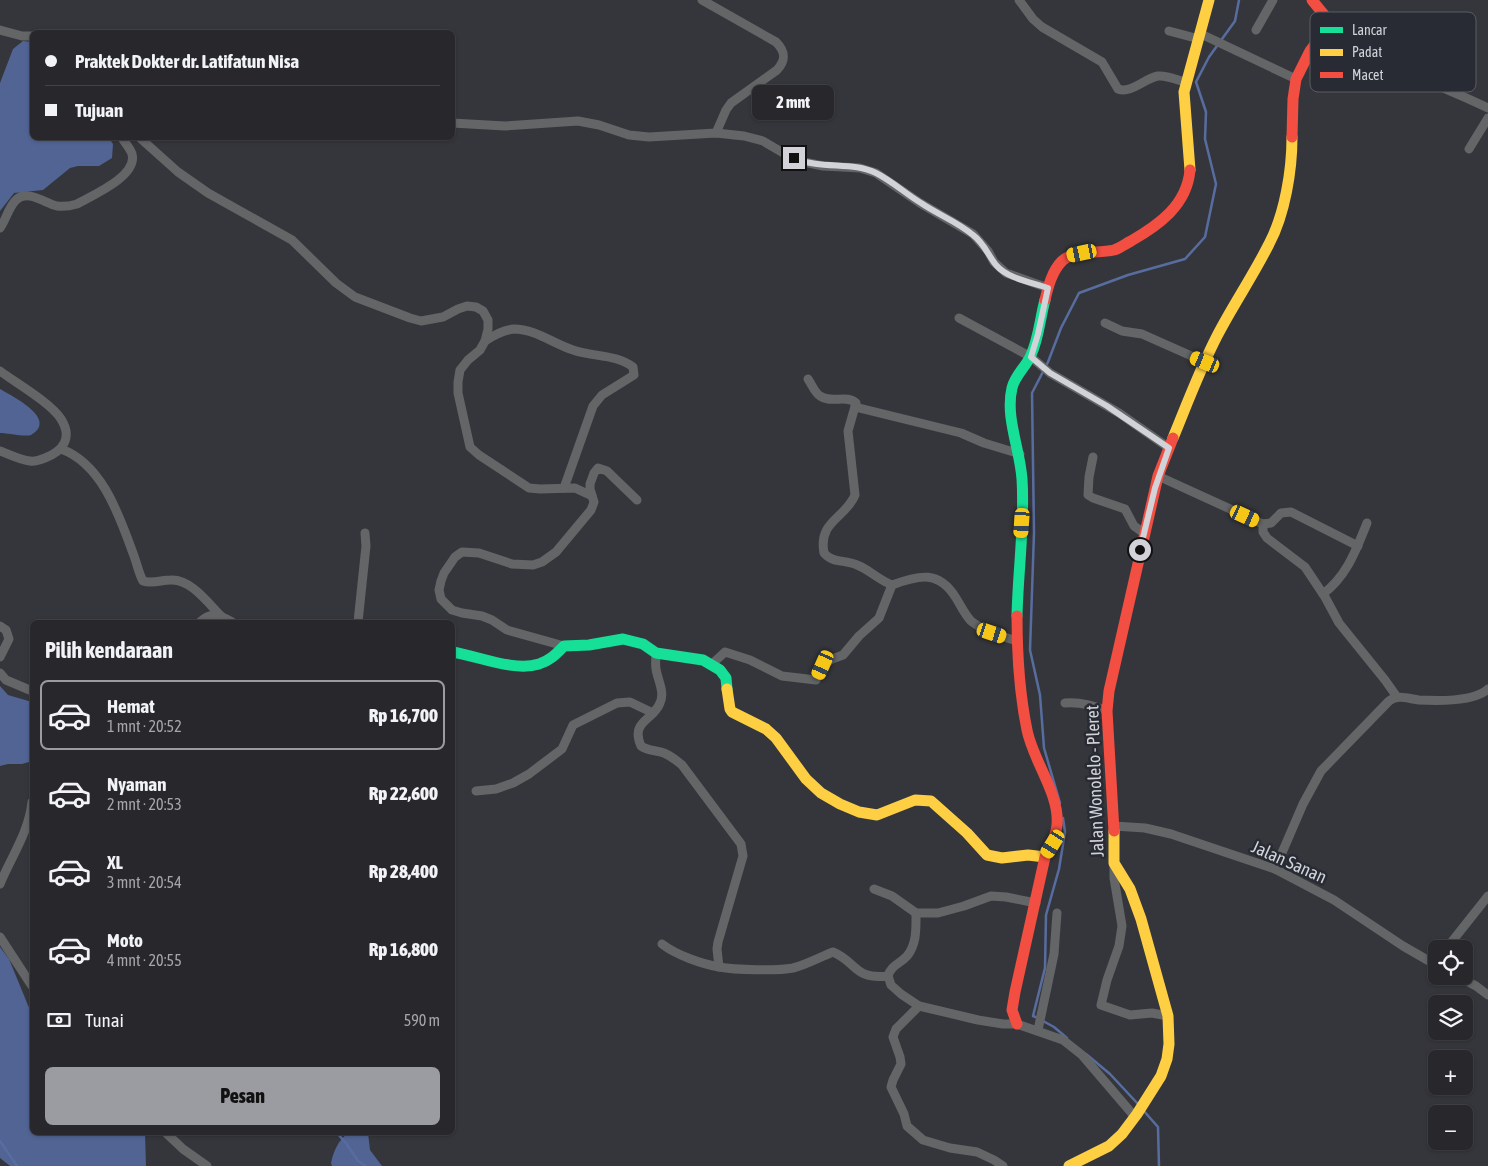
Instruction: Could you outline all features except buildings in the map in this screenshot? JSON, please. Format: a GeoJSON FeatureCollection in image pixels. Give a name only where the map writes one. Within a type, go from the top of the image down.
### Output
{"type":"FeatureCollection","features":[{"type":"Feature","properties":{"kind":"street"},"geometry":{"type":"LineString","coordinates":[[702,0],[776,42],[782,48],[785,56],[783,64],[777,70],[728,106],[716,133]]}},
{"type":"Feature","properties":{"kind":"street"},"geometry":{"type":"LineString","coordinates":[[1018,0],[1042,27],[1102,62],[1118,89],[1128,90],[1150,79],[1162,76],[1185,82]]}},
{"type":"Feature","properties":{"kind":"street"},"geometry":{"type":"LineString","coordinates":[[1017,1024],[1012,1005],[1045,857],[1058,832],[1058,810],[1033,754],[1025,719],[1017,642],[1023,507],[1020,454],[1010,407],[1012,389],[1020,370],[1031,357],[1052,274],[1060,262],[1069,256],[1113,250],[1135,238],[1164,219],[1175,208],[1184,193],[1189,173],[1183,104],[1185,82],[1209,0]]}},
{"type":"Feature","properties":{"kind":"street"},"geometry":{"type":"LineString","coordinates":[[1256,30],[1272,0]]}},
{"type":"Feature","properties":{"kind":"street"},"geometry":{"type":"LineString","coordinates":[[1312,0],[1322,12]]}},
{"type":"Feature","properties":{"kind":"street"},"geometry":{"type":"LineString","coordinates":[[0,30],[22,36],[30,36]]}},
{"type":"Feature","properties":{"kind":"street"},"geometry":{"type":"LineString","coordinates":[[1169,31],[1200,36],[1216,42],[1296,79]]}},
{"type":"Feature","properties":{"kind":"street","name":"Jalan Wonolelo - Pleret"},"geometry":{"type":"LineString","coordinates":[[1069,1166],[1109,1146],[1122,1134],[1152,1092],[1161,1076],[1167,1059],[1168,1016],[1136,903],[1114,863],[1112,844],[1114,826],[1107,711],[1111,682],[1158,476],[1217,336],[1270,243],[1278,223],[1284,202],[1291,158],[1293,99],[1296,79],[1310,54]]}},
{"type":"Feature","properties":{"kind":"street"},"geometry":{"type":"LineString","coordinates":[[1454,92],[1488,108]]}},
{"type":"Feature","properties":{"kind":"street"},"geometry":{"type":"LineString","coordinates":[[1469,149],[1488,118]]}},
{"type":"Feature","properties":{"kind":"street"},"geometry":{"type":"LineString","coordinates":[[455,123],[505,126],[578,121],[649,137],[716,133],[744,136],[763,141],[784,154],[804,162],[823,166],[860,168],[876,173],[920,203],[973,234],[988,251],[994,262],[1006,274],[1048,288]]}},
{"type":"Feature","properties":{"kind":"street"},"geometry":{"type":"LineString","coordinates":[[0,228],[17,198],[30,196],[56,206],[71,206],[122,178],[132,163],[132,156],[123,140]]}},
{"type":"Feature","properties":{"kind":"street"},"geometry":{"type":"LineString","coordinates":[[142,140],[178,172],[208,193],[292,240],[336,283],[355,297],[421,321],[443,317],[467,306],[476,307],[483,311],[488,320],[485,340],[480,350],[460,370],[458,382],[458,393],[470,447],[529,488],[564,488],[584,491],[592,496]]}},
{"type":"Feature","properties":{"kind":"street"},"geometry":{"type":"LineString","coordinates":[[960,318],[1031,357],[1050,373],[1111,408],[1169,448]]}},
{"type":"Feature","properties":{"kind":"street"},"geometry":{"type":"LineString","coordinates":[[1105,323],[1122,331],[1142,334],[1205,362]]}},
{"type":"Feature","properties":{"kind":"street"},"geometry":{"type":"LineString","coordinates":[[485,340],[500,332],[514,329],[526,330],[575,351],[611,358],[633,367],[634,375],[602,395],[593,406],[564,488]]}},
{"type":"Feature","properties":{"kind":"street"},"geometry":{"type":"LineString","coordinates":[[0,372],[50,407],[61,418],[67,430],[61,449],[38,461],[29,461],[0,451]]}},
{"type":"Feature","properties":{"kind":"street"},"geometry":{"type":"LineString","coordinates":[[808,379],[821,397],[851,399],[856,403],[848,431],[855,495],[852,501],[827,528],[823,546],[824,553],[828,558],[835,561],[857,564],[882,581],[892,585],[914,577],[927,576],[937,580],[952,592],[970,620],[992,633],[1017,642]]}},
{"type":"Feature","properties":{"kind":"street"},"geometry":{"type":"LineString","coordinates":[[856,408],[961,434],[1020,454]]}},
{"type":"Feature","properties":{"kind":"street"},"geometry":{"type":"LineString","coordinates":[[61,449],[71,453],[87,466],[108,492],[126,532],[143,581],[173,580],[189,585],[221,616],[228,620]]}},
{"type":"Feature","properties":{"kind":"street"},"geometry":{"type":"LineString","coordinates":[[1093,458],[1088,495],[1125,509],[1134,526],[1144,533]]}},
{"type":"Feature","properties":{"kind":"street"},"geometry":{"type":"LineString","coordinates":[[637,500],[607,471],[601,468],[596,469],[590,489],[594,502],[591,510],[556,552],[542,562],[532,565],[512,564],[479,553],[462,552],[455,557],[444,573],[441,581],[441,599],[452,610],[482,616],[507,630],[564,646],[589,645],[623,639],[643,644],[656,653],[694,658],[712,664],[726,678],[732,712],[767,730],[804,778],[831,799],[871,815],[879,815],[915,801],[926,799],[931,801],[967,834],[987,855],[1002,858],[1028,855],[1045,857]]}},
{"type":"Feature","properties":{"kind":"street"},"geometry":{"type":"LineString","coordinates":[[1158,476],[1262,524],[1271,522],[1281,513],[1291,512],[1326,528],[1358,546]]}},
{"type":"Feature","properties":{"kind":"street"},"geometry":{"type":"LineString","coordinates":[[1323,594],[1338,580],[1349,564],[1367,523]]}},
{"type":"Feature","properties":{"kind":"street"},"geometry":{"type":"LineString","coordinates":[[1262,524],[1263,532],[1268,538],[1305,567],[1339,623],[1381,673],[1397,697]]}},
{"type":"Feature","properties":{"kind":"street"},"geometry":{"type":"LineString","coordinates":[[358,620],[366,546],[365,533]]}},
{"type":"Feature","properties":{"kind":"street"},"geometry":{"type":"LineString","coordinates":[[712,664],[725,652],[750,660],[782,676],[816,680],[823,665],[832,658],[842,655],[879,618],[892,585]]}},
{"type":"Feature","properties":{"kind":"street"},"geometry":{"type":"LineString","coordinates":[[202,620],[206,616],[221,616]]}},
{"type":"Feature","properties":{"kind":"street"},"geometry":{"type":"LineString","coordinates":[[0,626],[6,630],[9,639],[0,657]]}},
{"type":"Feature","properties":{"kind":"street"},"geometry":{"type":"LineString","coordinates":[[455,652],[464,652],[503,664],[522,666],[547,662],[564,646]]}},
{"type":"Feature","properties":{"kind":"street"},"geometry":{"type":"LineString","coordinates":[[656,653],[656,669],[662,694],[661,701],[658,708],[643,720],[640,726],[638,733],[641,746],[646,750],[664,753],[682,765],[741,844],[743,850],[741,864],[718,942],[719,967]]}},
{"type":"Feature","properties":{"kind":"street"},"geometry":{"type":"LineString","coordinates":[[0,673],[6,680],[30,690]]}},
{"type":"Feature","properties":{"kind":"street"},"geometry":{"type":"LineString","coordinates":[[1275,869],[1303,804],[1321,771],[1389,702],[1397,697],[1438,701],[1465,698],[1480,694],[1488,689]]}},
{"type":"Feature","properties":{"kind":"street"},"geometry":{"type":"LineString","coordinates":[[476,791],[496,790],[529,774],[562,749],[574,725],[617,703],[630,702],[653,713]]}},
{"type":"Feature","properties":{"kind":"street"},"geometry":{"type":"LineString","coordinates":[[1065,703],[1075,702],[1107,711]]}},
{"type":"Feature","properties":{"kind":"street"},"geometry":{"type":"LineString","coordinates":[[0,884],[22,841],[30,810]]}},
{"type":"Feature","properties":{"kind":"street","name":"Jalan Sanan"},"geometry":{"type":"LineString","coordinates":[[1114,826],[1145,828],[1172,834],[1275,869],[1334,900],[1403,946],[1428,960]]}},
{"type":"Feature","properties":{"kind":"street"},"geometry":{"type":"LineString","coordinates":[[1114,863],[1114,878],[1122,926],[1119,946],[1107,980],[1101,1005],[1130,1015],[1152,1013],[1168,1016]]}},
{"type":"Feature","properties":{"kind":"street"},"geometry":{"type":"LineString","coordinates":[[874,888],[892,896],[916,913],[938,913],[991,896],[1036,903]]}},
{"type":"Feature","properties":{"kind":"street"},"geometry":{"type":"LineString","coordinates":[[1453,940],[1488,896]]}},
{"type":"Feature","properties":{"kind":"street"},"geometry":{"type":"LineString","coordinates":[[916,913],[915,940],[907,956],[893,966],[888,976],[891,985],[919,1006],[978,1020],[1038,1028],[1063,1040],[1090,1064],[1136,1116]]}},
{"type":"Feature","properties":{"kind":"street"},"geometry":{"type":"LineString","coordinates":[[1038,1028],[1054,954],[1058,913]]}},
{"type":"Feature","properties":{"kind":"street"},"geometry":{"type":"LineString","coordinates":[[0,937],[30,983]]}},
{"type":"Feature","properties":{"kind":"street"},"geometry":{"type":"LineString","coordinates":[[662,944],[684,956],[719,967],[793,968],[833,952],[861,973],[874,977],[888,976]]}},
{"type":"Feature","properties":{"kind":"street"},"geometry":{"type":"LineString","coordinates":[[1473,984],[1488,995]]}},
{"type":"Feature","properties":{"kind":"street"},"geometry":{"type":"LineString","coordinates":[[919,1006],[896,1029],[893,1037],[900,1057],[900,1064],[891,1087],[904,1114],[907,1126],[923,1140],[950,1148],[977,1152],[1002,1166]]}},
{"type":"Feature","properties":{"kind":"street"},"geometry":{"type":"LineString","coordinates":[[168,1135],[183,1149],[207,1166]]}},
{"type":"Feature","properties":{"kind":"shaded area"},"geometry":{"type":"Polygon","coordinates":[[[23,41],[30,42],[30,140],[110,140],[113,144],[112,158],[99,166],[70,168],[43,190],[14,193],[0,211],[0,83],[13,49],[23,41]]]}},
{"type":"Feature","properties":{"kind":"shaded area"},"geometry":{"type":"Polygon","coordinates":[[[0,389],[26,405],[37,416],[39,427],[31,435],[0,433],[0,389]]]}},
{"type":"Feature","properties":{"kind":"shaded area"},"geometry":{"type":"Polygon","coordinates":[[[0,686],[8,695],[30,701],[30,761],[22,764],[0,766],[0,686]]]}},
{"type":"Feature","properties":{"kind":"shaded area"},"geometry":{"type":"Polygon","coordinates":[[[0,947],[9,959],[30,1010],[30,1135],[145,1135],[146,1166],[10,1166],[0,1158],[0,947]]]}},
{"type":"Feature","properties":{"kind":"shaded area"},"geometry":{"type":"Polygon","coordinates":[[[346,1135],[368,1135],[370,1150],[382,1166],[332,1166],[334,1154],[346,1135]]]}},
{"type":"Feature","properties":{"kind":"waterway"},"geometry":{"type":"LineString","coordinates":[[1060,803],[1044,748],[1040,695],[1030,650],[1034,533],[1032,393],[1079,293],[1128,275],[1185,259],[1205,237],[1216,184],[1205,139],[1206,112],[1196,82],[1209,57],[1235,21],[1239,0]]}},
{"type":"Feature","properties":{"kind":"waterway"},"geometry":{"type":"LineString","coordinates":[[1038,1018],[1033,1016],[1045,968],[1046,915],[1059,869],[1065,832],[1063,818]]}},
{"type":"Feature","properties":{"kind":"waterway"},"geometry":{"type":"LineString","coordinates":[[1043,1021],[1067,1038]]}},
{"type":"Feature","properties":{"kind":"waterway"},"geometry":{"type":"LineString","coordinates":[[1086,1054],[1110,1074],[1138,1104]]}},
{"type":"Feature","properties":{"kind":"waterway"},"geometry":{"type":"LineString","coordinates":[[1143,1110],[1158,1127],[1159,1166]]}},
{"type":"Feature","properties":{"kind":"waterway"},"geometry":{"type":"LineString","coordinates":[[339,1135],[358,1161],[366,1166]]}},
{"type":"Feature","properties":{"kind":"waterway"},"geometry":{"type":"LineString","coordinates":[[0,1141],[17,1166]]}},
{"type":"Feature","properties":{"kind":"traffic: fast"},"geometry":{"type":"LineString","coordinates":[[1017,616],[1023,496],[1021,468],[1010,410],[1010,399],[1013,383],[1034,348],[1045,300]]}},
{"type":"Feature","properties":{"kind":"traffic: fast"},"geometry":{"type":"LineString","coordinates":[[455,653],[507,665],[529,666],[547,661],[564,646],[589,645],[623,639],[643,644],[656,653],[703,660],[720,670],[726,678],[727,689]]}},
{"type":"Feature","properties":{"kind":"traffic: slow"},"geometry":{"type":"LineString","coordinates":[[1190,170],[1184,92],[1209,0]]}},
{"type":"Feature","properties":{"kind":"traffic: slow"},"geometry":{"type":"LineString","coordinates":[[1173,438],[1211,348],[1275,232],[1286,192],[1291,163],[1292,137]]}},
{"type":"Feature","properties":{"kind":"traffic: slow"},"geometry":{"type":"LineString","coordinates":[[727,689],[732,712],[766,729],[776,738],[806,779],[821,793],[840,804],[859,812],[877,815],[915,800],[931,801],[967,833],[987,855],[1002,858],[1028,855],[1045,857]]}},
{"type":"Feature","properties":{"kind":"traffic: slow"},"geometry":{"type":"LineString","coordinates":[[1069,1166],[1109,1146],[1122,1134],[1161,1076],[1167,1059],[1169,1044],[1168,1016],[1141,919],[1130,889],[1114,863],[1114,831]]}},
{"type":"Feature","properties":{"kind":"traffic: jam"},"geometry":{"type":"LineString","coordinates":[[1312,0],[1322,12]]}},
{"type":"Feature","properties":{"kind":"traffic: jam"},"geometry":{"type":"LineString","coordinates":[[1292,137],[1293,99],[1296,79],[1310,51]]}},
{"type":"Feature","properties":{"kind":"traffic: jam"},"geometry":{"type":"LineString","coordinates":[[1045,300],[1053,274],[1067,257],[1080,253],[1116,249],[1152,228],[1170,213],[1183,194],[1190,170]]}},
{"type":"Feature","properties":{"kind":"traffic: jam"},"geometry":{"type":"LineString","coordinates":[[1114,831],[1107,711],[1109,691],[1158,476],[1173,438]]}},
{"type":"Feature","properties":{"kind":"traffic: jam"},"geometry":{"type":"LineString","coordinates":[[1017,616],[1019,673],[1027,730],[1030,742],[1050,789],[1057,813],[1054,838],[1045,857],[1015,992],[1012,1010],[1017,1024]]}},
{"type":"Feature","properties":{"kind":"route"},"geometry":{"type":"LineString","coordinates":[[794,158],[823,166],[860,168],[876,173],[920,203],[973,234],[988,251],[994,262],[1006,274],[1048,288],[1031,357],[1050,373],[1095,398],[1169,448],[1158,476],[1140,550]]}}]}
